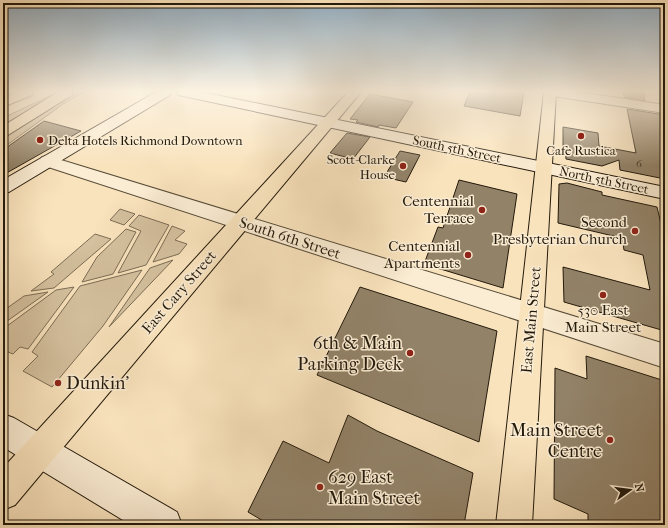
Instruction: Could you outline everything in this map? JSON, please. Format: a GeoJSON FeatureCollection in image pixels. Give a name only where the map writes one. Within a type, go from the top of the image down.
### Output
{"type":"FeatureCollection","features":[{"type":"Feature","properties":{"kind":"main road"},"geometry":{"type":"LineString","coordinates":[[3,132],[28,117]]}},
{"type":"Feature","properties":{"kind":"main road"},"geometry":{"type":"LineString","coordinates":[[3,188],[123,117]]}},
{"type":"Feature","properties":{"kind":"main road","name":"South 5th Street"},"geometry":{"type":"LineString","coordinates":[[302,117],[543,167]]}},
{"type":"Feature","properties":{"kind":"main road","name":"East Cary Street"},"geometry":{"type":"LineString","coordinates":[[3,493],[333,117]]}},
{"type":"Feature","properties":{"kind":"main road","name":"East Main Street"},"geometry":{"type":"LineString","coordinates":[[514,525],[548,117]]}},
{"type":"Feature","properties":{"kind":"main road","name":"South 6th Street"},"geometry":{"type":"LineString","coordinates":[[48,162],[665,356]]}},
{"type":"Feature","properties":{"kind":"main road","name":"North 5th Street"},"geometry":{"type":"LineString","coordinates":[[543,167],[665,193]]}},
{"type":"Feature","properties":{"kind":"main road"},"geometry":{"type":"LineString","coordinates":[[3,429],[164,525]]}},
{"type":"Feature","properties":{"kind":"shaded area"},"geometry":{"type":"Polygon","coordinates":[[[6,117],[22,117],[3,128],[3,118],[6,117]]]}},
{"type":"Feature","properties":{"kind":"shaded area"},"geometry":{"type":"Polygon","coordinates":[[[33,117],[46,117],[3,148],[3,138],[33,117]]]}},
{"type":"Feature","properties":{"kind":"shaded area"},"geometry":{"type":"Polygon","coordinates":[[[120,209],[135,214],[124,225],[110,220],[120,209]]]}},
{"type":"Feature","properties":{"kind":"shaded area"},"geometry":{"type":"Polygon","coordinates":[[[139,215],[169,225],[146,265],[118,273],[141,231],[129,226],[139,215]]]}},
{"type":"Feature","properties":{"kind":"shaded area"},"geometry":{"type":"Polygon","coordinates":[[[172,226],[185,231],[175,240],[187,244],[179,254],[153,262],[172,226]]]}},
{"type":"Feature","properties":{"kind":"shaded area"},"geometry":{"type":"Polygon","coordinates":[[[126,229],[136,232],[113,274],[82,282],[97,257],[126,229]]]}},
{"type":"Feature","properties":{"kind":"shaded area"},"geometry":{"type":"Polygon","coordinates":[[[95,234],[111,239],[54,288],[31,291],[54,274],[51,272],[95,234]]]}},
{"type":"Feature","properties":{"kind":"shaded area"},"geometry":{"type":"Polygon","coordinates":[[[173,260],[109,327],[150,268],[173,260]]]}},
{"type":"Feature","properties":{"kind":"shaded area"},"geometry":{"type":"Polygon","coordinates":[[[142,270],[103,326],[52,387],[23,371],[38,356],[32,352],[80,286],[142,270]]]}},
{"type":"Feature","properties":{"kind":"shaded area"},"geometry":{"type":"Polygon","coordinates":[[[74,287],[28,349],[20,347],[13,354],[3,350],[3,329],[56,290],[74,287]]]}},
{"type":"Feature","properties":{"kind":"shaded area"},"geometry":{"type":"Polygon","coordinates":[[[48,292],[3,324],[3,311],[24,296],[48,292]]]}},
{"type":"Feature","properties":{"kind":"building"},"geometry":{"type":"Polygon","coordinates":[[[352,117],[403,117],[396,128],[379,125],[378,127],[356,122],[358,120],[350,119],[352,117]]]}},
{"type":"Feature","properties":{"kind":"building"},"geometry":{"type":"Polygon","coordinates":[[[629,117],[665,117],[665,179],[620,170],[619,160],[602,166],[566,159],[565,148],[563,148],[563,127],[598,133],[599,146],[636,153],[629,117]]]}},
{"type":"Feature","properties":{"kind":"building","name":"Delta Hotels Richmond Downtown"},"geometry":{"type":"Polygon","coordinates":[[[44,121],[81,131],[3,175],[3,150],[44,121]]]}},
{"type":"Feature","properties":{"kind":"building"},"geometry":{"type":"Polygon","coordinates":[[[347,133],[370,137],[353,159],[330,153],[347,133]]]}},
{"type":"Feature","properties":{"kind":"building","name":"Scott-Clarke House"},"geometry":{"type":"Polygon","coordinates":[[[400,151],[420,155],[406,182],[384,177],[400,151]]]}},
{"type":"Feature","properties":{"kind":"building"},"geometry":{"type":"Polygon","coordinates":[[[459,180],[517,194],[503,288],[424,264],[438,227],[443,228],[459,180]]]}},
{"type":"Feature","properties":{"kind":"building"},"geometry":{"type":"Polygon","coordinates":[[[567,183],[602,192],[602,195],[657,207],[662,228],[665,229],[665,331],[564,302],[563,267],[650,290],[643,255],[624,250],[622,238],[558,223],[559,184],[567,183]]]}},
{"type":"Feature","properties":{"kind":"building","name":"6th & Main Parking Deck"},"geometry":{"type":"Polygon","coordinates":[[[360,287],[497,331],[479,442],[317,375],[360,287]]]}},
{"type":"Feature","properties":{"kind":"building","name":"Main Street Centre"},"geometry":{"type":"Polygon","coordinates":[[[586,356],[665,381],[665,525],[588,525],[588,514],[554,499],[555,368],[587,379],[586,356]]]}},
{"type":"Feature","properties":{"kind":"building","name":"629 East Main Street"},"geometry":{"type":"Polygon","coordinates":[[[348,415],[377,431],[473,473],[464,525],[270,525],[248,512],[283,441],[329,463],[348,415]]]}},
{"type":"Feature","properties":{"kind":"place","name":"Cafe Rustica"},"geometry":{"type":"Point","coordinates":[581,136]}},
{"type":"Feature","properties":{"kind":"place","name":"Delta Hotels Richmond Downtown"},"geometry":{"type":"Point","coordinates":[40,140]}},
{"type":"Feature","properties":{"kind":"place","name":"Scott-Clarke House"},"geometry":{"type":"Point","coordinates":[403,166]}},
{"type":"Feature","properties":{"kind":"place","name":"Centennial Terrace"},"geometry":{"type":"Point","coordinates":[482,210]}},
{"type":"Feature","properties":{"kind":"place","name":"Second Presbyterian Church"},"geometry":{"type":"Point","coordinates":[635,231]}},
{"type":"Feature","properties":{"kind":"place","name":"Centennial Apartments"},"geometry":{"type":"Point","coordinates":[468,255]}},
{"type":"Feature","properties":{"kind":"place","name":"530 East Main Street"},"geometry":{"type":"Point","coordinates":[603,295]}},
{"type":"Feature","properties":{"kind":"place","name":"6th & Main Parking Deck"},"geometry":{"type":"Point","coordinates":[410,353]}},
{"type":"Feature","properties":{"kind":"place","name":"Dunkin'"},"geometry":{"type":"Point","coordinates":[58,383]}},
{"type":"Feature","properties":{"kind":"place","name":"Main Street Centre"},"geometry":{"type":"Point","coordinates":[610,440]}},
{"type":"Feature","properties":{"kind":"place","name":"629 East Main Street"},"geometry":{"type":"Point","coordinates":[320,487]}}]}
